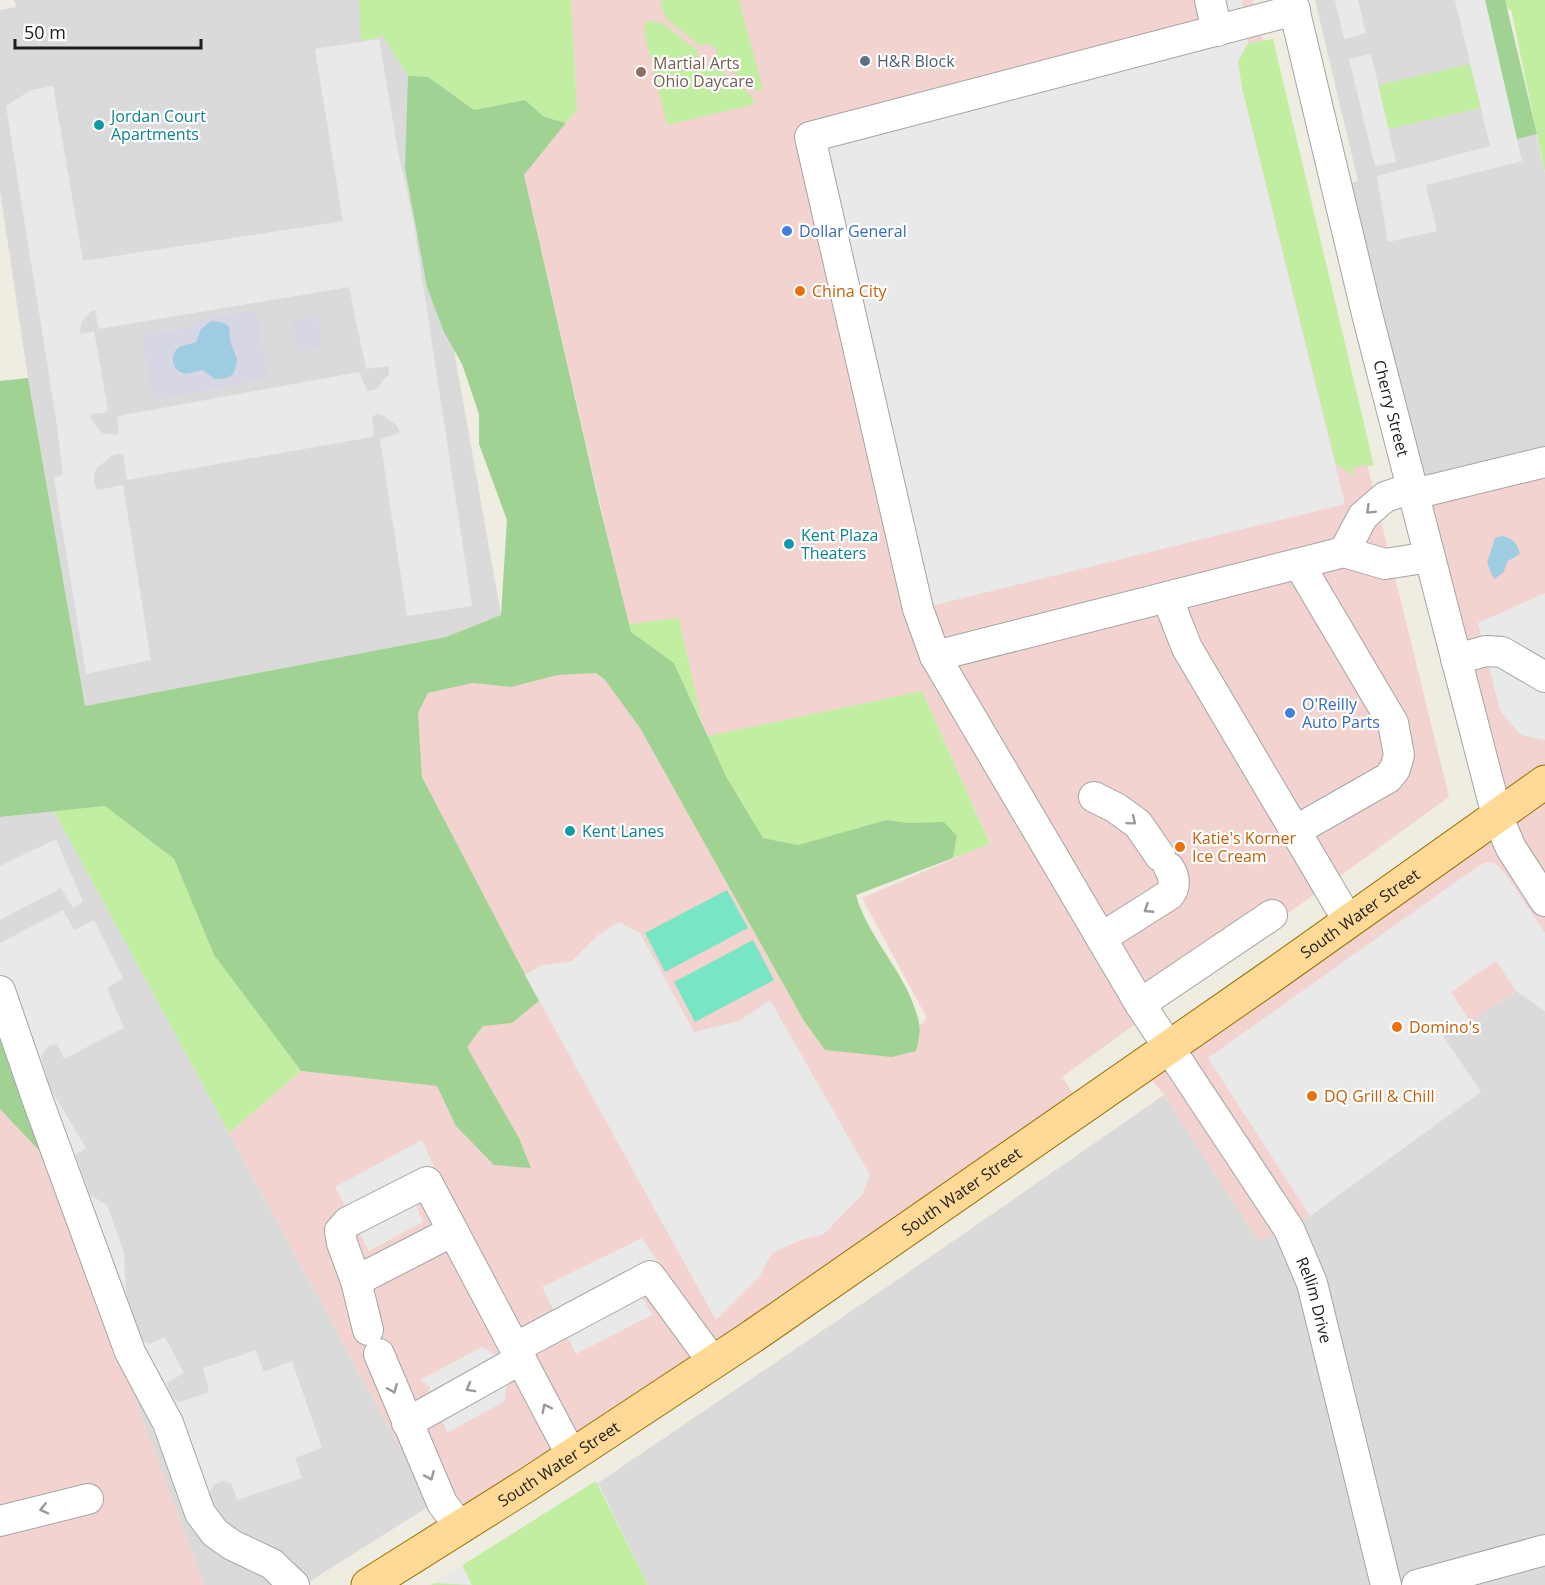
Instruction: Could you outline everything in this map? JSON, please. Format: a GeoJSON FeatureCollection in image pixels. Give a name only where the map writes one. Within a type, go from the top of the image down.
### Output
{"type":"FeatureCollection","features":[{"type":"Feature","properties":{"kind":"main road","name":"South Water Street"},"geometry":{"type":"LineString","coordinates":[[368,1585],[572,1456],[870,1256],[1349,922],[1545,782]]}},
{"type":"Feature","properties":{"kind":"street"},"geometry":{"type":"LineString","coordinates":[[1210,0],[1217,31],[1293,5]]}},
{"type":"Feature","properties":{"kind":"street","name":"Cherry Street"},"geometry":{"type":"LineString","coordinates":[[1293,5],[1369,320],[1497,816],[1511,848],[1542,891]]}},
{"type":"Feature","properties":{"kind":"street","name":"Rellim Drive"},"geometry":{"type":"LineString","coordinates":[[1217,31],[810,137],[918,609],[935,656],[1140,1004],[1273,1204],[1299,1248],[1312,1283],[1386,1585]]}},
{"type":"Feature","properties":{"kind":"street"},"geometry":{"type":"LineString","coordinates":[[1344,552],[1363,516],[1385,496],[1545,462]]}},
{"type":"Feature","properties":{"kind":"street"},"geometry":{"type":"LineString","coordinates":[[935,656],[1344,552],[1385,564],[1430,557]]}},
{"type":"Feature","properties":{"kind":"street"},"geometry":{"type":"LineString","coordinates":[[1295,831],[1388,778],[1395,769],[1399,754],[1393,723],[1299,564]]}},
{"type":"Feature","properties":{"kind":"street"},"geometry":{"type":"LineString","coordinates":[[1167,597],[1187,648],[1349,922]]}},
{"type":"Feature","properties":{"kind":"street"},"geometry":{"type":"LineString","coordinates":[[1456,659],[1486,651],[1502,652],[1545,677]]}},
{"type":"Feature","properties":{"kind":"street"},"geometry":{"type":"LineString","coordinates":[[1094,797],[1116,808],[1138,824],[1165,862],[1174,881],[1174,890],[1169,895],[1101,938]]}},
{"type":"Feature","properties":{"kind":"street"},"geometry":{"type":"LineString","coordinates":[[1140,1004],[1272,915]]}},
{"type":"Feature","properties":{"kind":"street"},"geometry":{"type":"LineString","coordinates":[[0,991],[130,1352],[168,1423],[200,1513],[215,1533],[232,1545],[272,1564],[294,1585]]}},
{"type":"Feature","properties":{"kind":"street"},"geometry":{"type":"LineString","coordinates":[[460,1527],[442,1503],[373,1342],[356,1281],[342,1243],[340,1231],[348,1222],[427,1182],[572,1456]]}},
{"type":"Feature","properties":{"kind":"street"},"geometry":{"type":"LineString","coordinates":[[356,1281],[453,1231]]}},
{"type":"Feature","properties":{"kind":"street"},"geometry":{"type":"LineString","coordinates":[[407,1423],[650,1276],[713,1362]]}},
{"type":"Feature","properties":{"kind":"street"},"geometry":{"type":"LineString","coordinates":[[0,1521],[88,1499]]}},
{"type":"Feature","properties":{"kind":"street"},"geometry":{"type":"LineString","coordinates":[[1417,1585],[1545,1550]]}},
{"type":"Feature","properties":{"kind":"shaded area","name":"Jordan Court Apartments"},"geometry":{"type":"Polygon","coordinates":[[[14,0],[571,0],[566,123],[407,85],[501,615],[446,637],[85,706],[28,378],[0,191],[0,10],[16,7],[14,0]]]}},
{"type":"Feature","properties":{"kind":"shaded area"},"geometry":{"type":"Polygon","coordinates":[[[571,0],[1253,0],[1449,797],[1062,1077],[1082,1107],[449,1535],[229,1133],[301,1071],[438,1086],[456,1126],[519,1138],[467,1047],[483,1026],[512,1023],[539,1001],[422,777],[418,713],[428,693],[473,683],[511,687],[558,675],[596,673],[605,680],[640,728],[804,1021],[825,1050],[916,1051],[920,1025],[927,1018],[862,898],[990,843],[922,691],[708,736],[702,722],[679,618],[628,624],[524,175],[577,110],[571,0]]]}},
{"type":"Feature","properties":{"kind":"shaded area"},"geometry":{"type":"Polygon","coordinates":[[[1210,0],[1242,0],[1248,43],[1238,61],[1242,88],[1345,504],[918,609],[810,137],[1216,31],[1210,0]]]}},
{"type":"Feature","properties":{"kind":"shaded area"},"geometry":{"type":"Polygon","coordinates":[[[1315,0],[1505,0],[1545,173],[1545,447],[1410,481],[1337,187],[1358,181],[1315,0]]]}},
{"type":"Feature","properties":{"kind":"shaded area"},"geometry":{"type":"Polygon","coordinates":[[[1335,0],[1358,0],[1366,33],[1344,39],[1335,0]]]}},
{"type":"Feature","properties":{"kind":"shaded area"},"geometry":{"type":"Polygon","coordinates":[[[1455,0],[1485,0],[1522,161],[1426,185],[1437,231],[1388,242],[1377,176],[1490,146],[1455,0]]]}},
{"type":"Feature","properties":{"kind":"shaded area"},"geometry":{"type":"Polygon","coordinates":[[[379,39],[398,151],[413,219],[472,606],[407,616],[380,439],[400,433],[397,426],[385,416],[376,414],[372,418],[374,434],[372,437],[127,480],[123,455],[113,455],[97,468],[94,482],[97,490],[123,485],[151,660],[86,674],[54,478],[63,474],[56,419],[6,106],[31,90],[53,86],[83,261],[343,221],[315,49],[379,39]],[[349,287],[99,329],[95,310],[91,311],[81,323],[80,334],[94,331],[108,410],[91,414],[90,418],[102,433],[117,435],[119,431],[117,417],[124,415],[359,372],[367,391],[375,390],[389,374],[389,366],[366,369],[349,287]]]}},
{"type":"Feature","properties":{"kind":"shaded area"},"geometry":{"type":"Polygon","coordinates":[[[1371,54],[1396,162],[1375,166],[1349,59],[1371,54]]]}},
{"type":"Feature","properties":{"kind":"shaded area"},"geometry":{"type":"Polygon","coordinates":[[[256,310],[269,378],[153,400],[142,336],[190,328],[199,320],[256,310]],[[199,334],[196,342],[181,346],[176,350],[176,369],[189,374],[202,370],[215,379],[221,380],[235,354],[231,344],[231,334],[199,334]]]}},
{"type":"Feature","properties":{"kind":"shaded area"},"geometry":{"type":"Polygon","coordinates":[[[318,316],[323,347],[298,352],[292,321],[318,316]]]}},
{"type":"Feature","properties":{"kind":"shaded area"},"geometry":{"type":"Polygon","coordinates":[[[1545,447],[1545,1011],[1516,991],[1470,1022],[1443,1035],[1481,1092],[1310,1216],[1259,1242],[1164,1095],[1141,1066],[1497,816],[1410,481],[1545,447]]]}},
{"type":"Feature","properties":{"kind":"shaded area"},"geometry":{"type":"Polygon","coordinates":[[[1545,593],[1545,740],[1521,735],[1500,711],[1478,623],[1545,593]]]}},
{"type":"Feature","properties":{"kind":"shaded area"},"geometry":{"type":"Polygon","coordinates":[[[54,811],[431,1505],[304,1585],[204,1585],[0,1034],[0,817],[54,811]]]}},
{"type":"Feature","properties":{"kind":"shaded area"},"geometry":{"type":"Polygon","coordinates":[[[56,839],[83,902],[73,908],[61,888],[0,920],[0,866],[56,839]]]}},
{"type":"Feature","properties":{"kind":"shaded area"},"geometry":{"type":"Polygon","coordinates":[[[1495,863],[1505,873],[1545,933],[1545,1011],[1516,991],[1496,961],[1451,992],[1470,1022],[1443,1036],[1481,1092],[1310,1216],[1208,1058],[1481,864],[1495,863]]]}},
{"type":"Feature","properties":{"kind":"shaded area"},"geometry":{"type":"Polygon","coordinates":[[[63,910],[74,930],[94,920],[123,978],[109,987],[108,991],[124,1028],[64,1059],[57,1044],[48,1046],[41,1056],[50,1088],[86,1148],[76,1156],[90,1195],[107,1205],[124,1253],[126,1293],[140,1339],[150,1344],[165,1337],[184,1373],[166,1383],[174,1399],[180,1402],[209,1392],[203,1368],[256,1350],[263,1370],[267,1371],[292,1361],[322,1448],[295,1458],[302,1478],[237,1500],[231,1483],[222,1481],[214,1485],[208,1495],[222,1519],[233,1532],[297,1568],[309,1582],[304,1585],[237,1564],[221,1556],[200,1535],[180,1497],[147,1416],[0,1018],[0,943],[63,910]]]}},
{"type":"Feature","properties":{"kind":"shaded area"},"geometry":{"type":"Polygon","coordinates":[[[619,922],[640,933],[694,1032],[739,1021],[770,1000],[870,1175],[863,1194],[824,1234],[801,1240],[772,1253],[759,1277],[716,1320],[525,975],[540,966],[572,961],[597,936],[619,922]]]}},
{"type":"Feature","properties":{"kind":"shaded area"},"geometry":{"type":"Polygon","coordinates":[[[1516,991],[1545,1011],[1545,1585],[648,1585],[598,1483],[1164,1095],[1259,1241],[1310,1216],[1481,1091],[1443,1036],[1470,1022],[1516,991]]]}},
{"type":"Feature","properties":{"kind":"shaded area"},"geometry":{"type":"Polygon","coordinates":[[[0,1109],[47,1159],[204,1585],[0,1585],[0,1109]]]}},
{"type":"Feature","properties":{"kind":"shaded area"},"geometry":{"type":"Polygon","coordinates":[[[422,1140],[444,1188],[415,1202],[423,1222],[369,1251],[335,1187],[422,1140]]]}},
{"type":"Feature","properties":{"kind":"shaded area"},"geometry":{"type":"Polygon","coordinates":[[[642,1238],[663,1270],[642,1296],[652,1315],[576,1354],[542,1287],[642,1238]]]}},
{"type":"Feature","properties":{"kind":"shaded area"},"geometry":{"type":"Polygon","coordinates":[[[482,1347],[499,1357],[507,1380],[505,1401],[447,1433],[442,1419],[428,1423],[421,1397],[429,1394],[430,1387],[420,1380],[482,1347]]]}},
{"type":"Feature","properties":{"kind":"shaded area"},"geometry":{"type":"Polygon","coordinates":[[[462,1565],[472,1585],[434,1583],[462,1565]]]}},
{"type":"Feature","properties":{"kind":"green space"},"geometry":{"type":"Polygon","coordinates":[[[359,0],[571,0],[577,110],[566,123],[544,117],[525,100],[474,110],[428,77],[408,76],[383,36],[361,41],[359,0]]]}},
{"type":"Feature","properties":{"kind":"green space"},"geometry":{"type":"Polygon","coordinates":[[[663,0],[739,0],[763,89],[761,91],[754,89],[717,60],[717,50],[713,46],[707,44],[701,46],[666,19],[660,3],[663,0]]]}},
{"type":"Feature","properties":{"kind":"green space"},"geometry":{"type":"Polygon","coordinates":[[[1485,0],[1505,0],[1537,134],[1517,139],[1485,0]]]}},
{"type":"Feature","properties":{"kind":"green space"},"geometry":{"type":"Polygon","coordinates":[[[1505,0],[1545,0],[1545,173],[1511,9],[1508,10],[1505,0]]]}},
{"type":"Feature","properties":{"kind":"green space"},"geometry":{"type":"Polygon","coordinates":[[[646,21],[661,22],[697,50],[697,58],[701,65],[713,64],[748,92],[754,102],[752,105],[667,125],[645,36],[646,21]]]}},
{"type":"Feature","properties":{"kind":"green space"},"geometry":{"type":"Polygon","coordinates":[[[1273,39],[1374,466],[1363,465],[1353,468],[1353,475],[1336,464],[1242,88],[1238,61],[1248,43],[1273,39]]]}},
{"type":"Feature","properties":{"kind":"green space"},"geometry":{"type":"Polygon","coordinates":[[[1470,64],[1481,108],[1388,129],[1378,85],[1470,64]]]}},
{"type":"Feature","properties":{"kind":"green space"},"geometry":{"type":"Polygon","coordinates":[[[408,76],[428,77],[474,110],[525,100],[544,117],[566,123],[524,175],[631,632],[674,663],[727,778],[763,838],[798,845],[886,820],[910,823],[944,822],[957,836],[953,858],[856,895],[870,928],[907,989],[914,1006],[920,1026],[916,1051],[892,1057],[825,1050],[804,1021],[640,728],[605,680],[596,673],[558,675],[511,687],[473,683],[428,693],[418,713],[422,777],[539,1001],[512,1023],[483,1026],[467,1047],[519,1138],[531,1168],[494,1165],[456,1126],[437,1086],[301,1071],[214,955],[174,859],[105,806],[0,817],[0,381],[28,378],[85,706],[446,637],[501,615],[507,520],[479,444],[479,414],[462,364],[444,332],[427,287],[405,168],[408,76]]]}},
{"type":"Feature","properties":{"kind":"green space"},"geometry":{"type":"Polygon","coordinates":[[[679,618],[702,722],[674,663],[631,633],[628,624],[679,618]]]}},
{"type":"Feature","properties":{"kind":"green space"},"geometry":{"type":"Polygon","coordinates":[[[922,691],[990,844],[953,858],[957,836],[910,823],[886,820],[798,845],[763,838],[727,778],[708,736],[922,691]]]}},
{"type":"Feature","properties":{"kind":"green space"},"geometry":{"type":"Polygon","coordinates":[[[105,806],[174,859],[214,955],[301,1071],[229,1133],[54,811],[105,806]]]}},
{"type":"Feature","properties":{"kind":"green space"},"geometry":{"type":"Polygon","coordinates":[[[727,890],[748,928],[665,972],[645,933],[727,890]]]}},
{"type":"Feature","properties":{"kind":"green space"},"geometry":{"type":"Polygon","coordinates":[[[753,940],[774,980],[695,1022],[674,982],[753,940]]]}},
{"type":"Feature","properties":{"kind":"green space"},"geometry":{"type":"Polygon","coordinates":[[[0,1034],[47,1159],[0,1109],[0,1034]]]}},
{"type":"Feature","properties":{"kind":"green space"},"geometry":{"type":"Polygon","coordinates":[[[596,1481],[648,1585],[431,1585],[596,1481]]]}},
{"type":"Feature","properties":{"kind":"water"},"geometry":{"type":"Polygon","coordinates":[[[211,321],[224,323],[229,327],[231,344],[237,359],[233,374],[227,378],[215,379],[202,370],[188,374],[176,369],[173,355],[177,349],[196,342],[201,329],[211,321]]]}},
{"type":"Feature","properties":{"kind":"water"},"geometry":{"type":"Polygon","coordinates":[[[1502,536],[1514,542],[1520,554],[1508,561],[1503,573],[1494,579],[1487,563],[1495,538],[1502,536]]]}},
{"type":"Feature","properties":{"kind":"place","name":"H&R Block"},"geometry":{"type":"Point","coordinates":[865,61]}},
{"type":"Feature","properties":{"kind":"place","name":"Martial Arts Ohio Daycare"},"geometry":{"type":"Point","coordinates":[641,72]}},
{"type":"Feature","properties":{"kind":"place","name":"Jordan Court Apartments"},"geometry":{"type":"Point","coordinates":[99,125]}},
{"type":"Feature","properties":{"kind":"place","name":"Dollar General"},"geometry":{"type":"Point","coordinates":[787,231]}},
{"type":"Feature","properties":{"kind":"place","name":"China City"},"geometry":{"type":"Point","coordinates":[800,291]}},
{"type":"Feature","properties":{"kind":"place","name":"Kent Plaza Theaters"},"geometry":{"type":"Point","coordinates":[789,544]}},
{"type":"Feature","properties":{"kind":"place","name":"O'Reilly Auto Parts"},"geometry":{"type":"Point","coordinates":[1290,713]}},
{"type":"Feature","properties":{"kind":"place","name":"Kent Lanes"},"geometry":{"type":"Point","coordinates":[570,831]}},
{"type":"Feature","properties":{"kind":"place","name":"Katie's Korner Ice Cream"},"geometry":{"type":"Point","coordinates":[1180,847]}},
{"type":"Feature","properties":{"kind":"place","name":"Domino's"},"geometry":{"type":"Point","coordinates":[1397,1027]}},
{"type":"Feature","properties":{"kind":"place","name":"DQ Grill & Chill"},"geometry":{"type":"Point","coordinates":[1312,1096]}}]}
